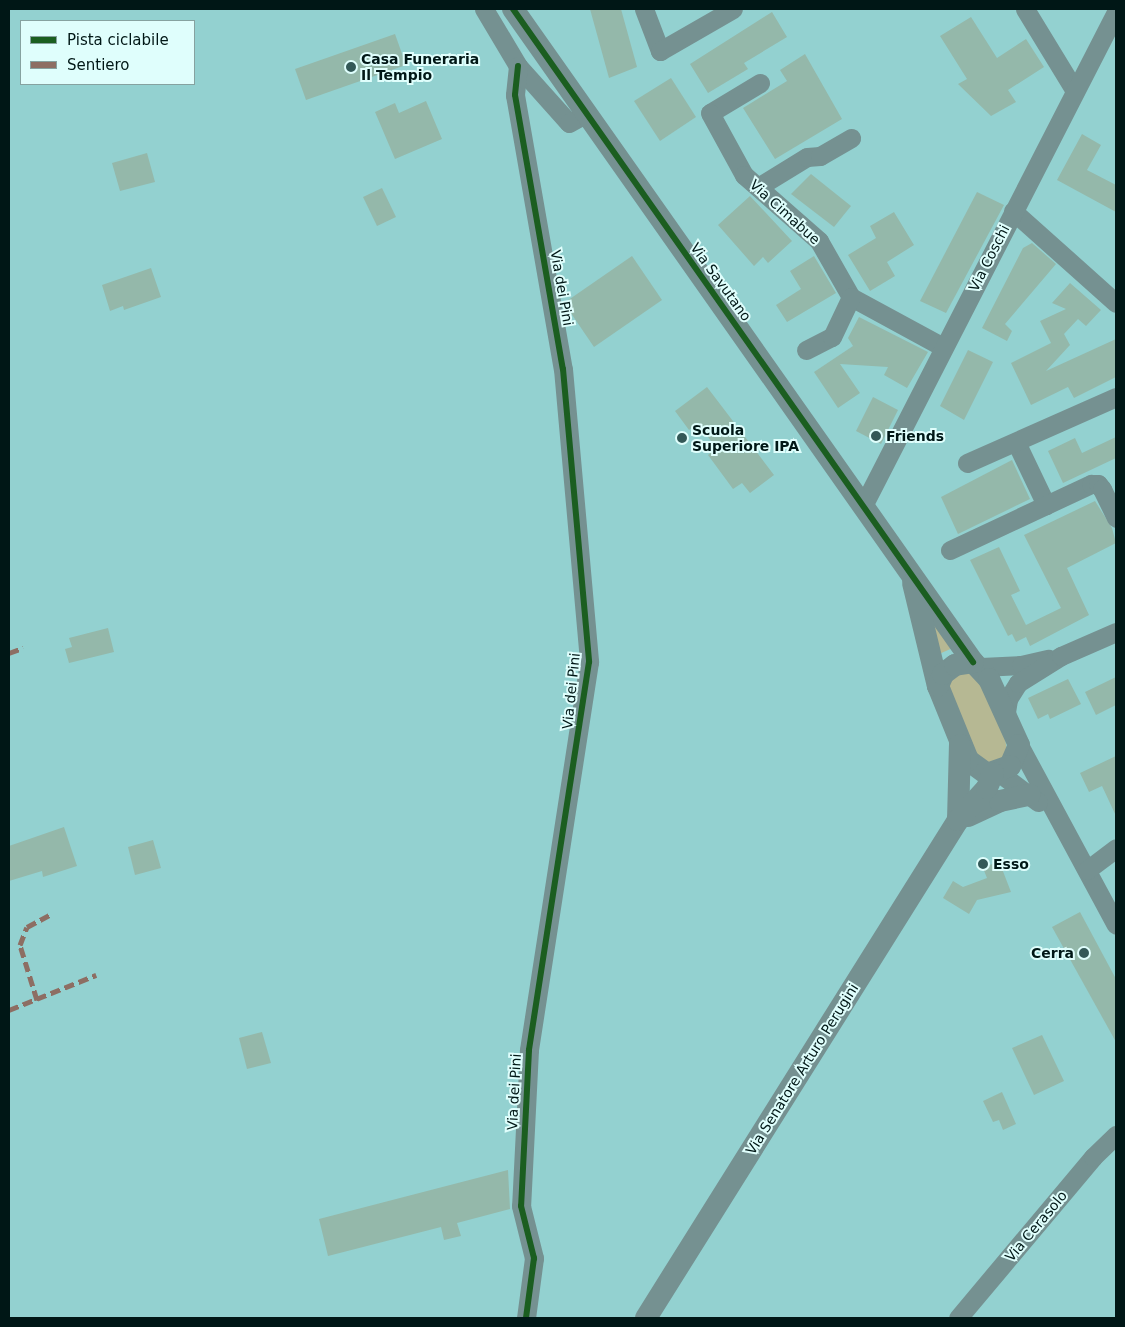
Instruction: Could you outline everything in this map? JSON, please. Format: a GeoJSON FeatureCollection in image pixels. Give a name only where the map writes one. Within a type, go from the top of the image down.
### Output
{"type":"FeatureCollection","features":[{"type":"Feature","properties":{"kind":"street"},"geometry":{"type":"LineString","coordinates":[[484,9],[518,66],[569,123],[585,114]]}},
{"type":"Feature","properties":{"kind":"street","name":"Via Savutano"},"geometry":{"type":"LineString","coordinates":[[513,9],[585,114],[977,664],[1006,712],[1018,745]]}},
{"type":"Feature","properties":{"kind":"street"},"geometry":{"type":"LineString","coordinates":[[644,9],[660,52],[733,9]]}},
{"type":"Feature","properties":{"kind":"street"},"geometry":{"type":"LineString","coordinates":[[1026,9],[1075,91]]}},
{"type":"Feature","properties":{"kind":"street","name":"Via Coschi"},"geometry":{"type":"LineString","coordinates":[[864,504],[1012,211],[1116,12]]}},
{"type":"Feature","properties":{"kind":"street","name":"Via dei Pini"},"geometry":{"type":"LineString","coordinates":[[518,66],[516,95],[563,369],[590,662],[529,1050],[521,1206],[534,1258],[526,1318]]}},
{"type":"Feature","properties":{"kind":"street","name":"Via Cimabue"},"geometry":{"type":"LineString","coordinates":[[760,82],[710,113],[744,175],[820,241],[851,297]]}},
{"type":"Feature","properties":{"kind":"street"},"geometry":{"type":"LineString","coordinates":[[758,188],[807,157],[820,156],[851,138]]}},
{"type":"Feature","properties":{"kind":"street"},"geometry":{"type":"LineString","coordinates":[[1012,211],[1116,303]]}},
{"type":"Feature","properties":{"kind":"street"},"geometry":{"type":"LineString","coordinates":[[806,350],[832,337],[851,297],[943,347]]}},
{"type":"Feature","properties":{"kind":"street"},"geometry":{"type":"LineString","coordinates":[[967,463],[1116,397]]}},
{"type":"Feature","properties":{"kind":"street"},"geometry":{"type":"LineString","coordinates":[[1016,442],[1046,505]]}},
{"type":"Feature","properties":{"kind":"street"},"geometry":{"type":"LineString","coordinates":[[950,550],[1091,484],[1098,484],[1116,518]]}},
{"type":"Feature","properties":{"kind":"street"},"geometry":{"type":"LineString","coordinates":[[910,570],[938,686],[960,745],[978,770],[996,772],[1029,795],[1062,822]]}},
{"type":"Feature","properties":{"kind":"street"},"geometry":{"type":"LineString","coordinates":[[1006,712],[1008,699],[1018,683],[1061,656],[1116,632]]}},
{"type":"Feature","properties":{"kind":"street"},"geometry":{"type":"LineString","coordinates":[[938,686],[943,674],[955,665],[1021,665],[1061,656]]}},
{"type":"Feature","properties":{"kind":"street"},"geometry":{"type":"LineString","coordinates":[[960,745],[958,820],[1000,801],[1029,795]]}},
{"type":"Feature","properties":{"kind":"street"},"geometry":{"type":"LineString","coordinates":[[1018,745],[1062,822],[1116,924]]}},
{"type":"Feature","properties":{"kind":"street","name":"Via Senatore Arturo Perugini"},"geometry":{"type":"LineString","coordinates":[[646,1318],[958,820],[988,788],[996,772],[1010,766],[1018,745]]}},
{"type":"Feature","properties":{"kind":"street"},"geometry":{"type":"LineString","coordinates":[[1088,870],[1116,848]]}},
{"type":"Feature","properties":{"kind":"street","name":"Via Cerasolo"},"geometry":{"type":"LineString","coordinates":[[958,1318],[1093,1157],[1116,1135]]}},
{"type":"Feature","properties":{"kind":"green space"},"geometry":{"type":"Polygon","coordinates":[[[931,611],[955,647],[939,654],[931,611]]]}},
{"type":"Feature","properties":{"kind":"green space"},"geometry":{"type":"Polygon","coordinates":[[[960,670],[977,675],[1004,733],[1007,750],[1003,761],[994,766],[978,760],[948,694],[951,675],[960,670]]]}},
{"type":"Feature","properties":{"kind":"building"},"geometry":{"type":"Polygon","coordinates":[[[590,9],[621,9],[637,67],[609,78],[590,9]]]}},
{"type":"Feature","properties":{"kind":"building"},"geometry":{"type":"Polygon","coordinates":[[[772,12],[787,37],[744,63],[748,69],[708,93],[690,64],[772,12]]]}},
{"type":"Feature","properties":{"kind":"building"},"geometry":{"type":"Polygon","coordinates":[[[971,17],[997,58],[1026,39],[1044,67],[1008,90],[1016,102],[991,116],[958,84],[967,79],[940,36],[971,17]]]}},
{"type":"Feature","properties":{"kind":"building","name":"Casa Funeraria Il Tempio"},"geometry":{"type":"Polygon","coordinates":[[[395,34],[406,65],[306,100],[295,69],[395,34]]]}},
{"type":"Feature","properties":{"kind":"building"},"geometry":{"type":"Polygon","coordinates":[[[805,54],[842,119],[775,159],[743,108],[787,81],[780,70],[805,54]]]}},
{"type":"Feature","properties":{"kind":"building"},"geometry":{"type":"Polygon","coordinates":[[[671,78],[696,117],[660,141],[634,101],[671,78]]]}},
{"type":"Feature","properties":{"kind":"building"},"geometry":{"type":"Polygon","coordinates":[[[426,101],[442,139],[395,159],[375,112],[395,103],[399,113],[426,101]]]}},
{"type":"Feature","properties":{"kind":"building"},"geometry":{"type":"Polygon","coordinates":[[[1082,134],[1101,145],[1087,170],[1116,185],[1116,212],[1057,180],[1082,134]]]}},
{"type":"Feature","properties":{"kind":"building"},"geometry":{"type":"Polygon","coordinates":[[[147,153],[155,182],[120,191],[112,163],[147,153]]]}},
{"type":"Feature","properties":{"kind":"building"},"geometry":{"type":"Polygon","coordinates":[[[811,174],[851,206],[834,227],[791,194],[811,174]]]}},
{"type":"Feature","properties":{"kind":"building"},"geometry":{"type":"Polygon","coordinates":[[[382,188],[396,217],[377,226],[363,197],[382,188]]]}},
{"type":"Feature","properties":{"kind":"building"},"geometry":{"type":"Polygon","coordinates":[[[977,192],[1004,205],[946,313],[920,301],[977,192]]]}},
{"type":"Feature","properties":{"kind":"building"},"geometry":{"type":"Polygon","coordinates":[[[750,196],[792,241],[768,263],[763,257],[754,266],[718,225],[750,196]]]}},
{"type":"Feature","properties":{"kind":"building"},"geometry":{"type":"Polygon","coordinates":[[[894,212],[914,245],[887,262],[895,276],[870,291],[848,255],[876,238],[870,226],[894,212]]]}},
{"type":"Feature","properties":{"kind":"building"},"geometry":{"type":"Polygon","coordinates":[[[1032,243],[1056,264],[1005,324],[1012,331],[1007,341],[982,328],[1023,248],[1032,243]]]}},
{"type":"Feature","properties":{"kind":"building"},"geometry":{"type":"Polygon","coordinates":[[[632,256],[662,300],[594,347],[564,303],[632,256]]]}},
{"type":"Feature","properties":{"kind":"building"},"geometry":{"type":"Polygon","coordinates":[[[814,256],[836,293],[787,322],[776,305],[801,289],[790,271],[814,256]]]}},
{"type":"Feature","properties":{"kind":"building"},"geometry":{"type":"Polygon","coordinates":[[[151,268],[161,297],[124,310],[123,306],[110,311],[102,285],[151,268]]]}},
{"type":"Feature","properties":{"kind":"building"},"geometry":{"type":"Polygon","coordinates":[[[1070,283],[1101,310],[1086,326],[1078,319],[1064,334],[1070,345],[1046,371],[1116,339],[1116,377],[1074,398],[1068,387],[1031,405],[1011,363],[1051,343],[1040,321],[1066,309],[1052,303],[1070,283]]]}},
{"type":"Feature","properties":{"kind":"building"},"geometry":{"type":"Polygon","coordinates":[[[859,317],[928,352],[907,388],[884,375],[888,367],[840,364],[860,393],[838,408],[814,372],[853,346],[848,338],[859,317]]]}},
{"type":"Feature","properties":{"kind":"building"},"geometry":{"type":"Polygon","coordinates":[[[968,350],[993,362],[964,420],[940,406],[968,350]]]}},
{"type":"Feature","properties":{"kind":"building"},"geometry":{"type":"Polygon","coordinates":[[[707,387],[774,475],[750,493],[742,483],[733,489],[708,455],[716,448],[698,423],[689,430],[675,411],[707,387]]]}},
{"type":"Feature","properties":{"kind":"building"},"geometry":{"type":"Polygon","coordinates":[[[873,397],[898,410],[881,444],[856,431],[873,397]]]}},
{"type":"Feature","properties":{"kind":"building"},"geometry":{"type":"Polygon","coordinates":[[[1116,437],[1116,458],[1063,483],[1048,451],[1075,438],[1082,453],[1116,437]]]}},
{"type":"Feature","properties":{"kind":"building"},"geometry":{"type":"Polygon","coordinates":[[[1012,460],[1030,499],[958,534],[941,497],[1012,460]]]}},
{"type":"Feature","properties":{"kind":"building"},"geometry":{"type":"Polygon","coordinates":[[[1095,501],[1112,528],[1116,543],[1067,568],[1089,615],[1030,646],[1026,637],[1016,642],[1012,634],[1008,636],[970,560],[999,547],[1020,591],[1011,595],[1026,625],[1061,608],[1024,535],[1095,501]]]}},
{"type":"Feature","properties":{"kind":"building"},"geometry":{"type":"Polygon","coordinates":[[[108,628],[114,652],[69,663],[65,649],[72,647],[69,638],[108,628]]]}},
{"type":"Feature","properties":{"kind":"building"},"geometry":{"type":"Polygon","coordinates":[[[1116,677],[1116,705],[1096,715],[1085,692],[1116,677]]]}},
{"type":"Feature","properties":{"kind":"building"},"geometry":{"type":"Polygon","coordinates":[[[1068,679],[1081,704],[1050,719],[1048,714],[1038,719],[1028,698],[1068,679]]]}},
{"type":"Feature","properties":{"kind":"building"},"geometry":{"type":"Polygon","coordinates":[[[1116,756],[1116,816],[1102,786],[1089,792],[1080,773],[1116,756]]]}},
{"type":"Feature","properties":{"kind":"building"},"geometry":{"type":"Polygon","coordinates":[[[64,827],[77,866],[43,877],[42,871],[9,881],[9,846],[64,827]]]}},
{"type":"Feature","properties":{"kind":"building"},"geometry":{"type":"Polygon","coordinates":[[[153,840],[161,868],[135,875],[128,847],[153,840]]]}},
{"type":"Feature","properties":{"kind":"building"},"geometry":{"type":"Polygon","coordinates":[[[999,861],[1011,892],[977,900],[969,914],[943,898],[953,881],[963,887],[987,878],[983,868],[999,861]]]}},
{"type":"Feature","properties":{"kind":"building","name":"Cerra"},"geometry":{"type":"Polygon","coordinates":[[[1080,912],[1116,979],[1116,1042],[1052,927],[1080,912]]]}},
{"type":"Feature","properties":{"kind":"building"},"geometry":{"type":"Polygon","coordinates":[[[262,1032],[271,1063],[247,1069],[239,1038],[262,1032]]]}},
{"type":"Feature","properties":{"kind":"building"},"geometry":{"type":"Polygon","coordinates":[[[1042,1035],[1064,1081],[1034,1095],[1012,1048],[1042,1035]]]}},
{"type":"Feature","properties":{"kind":"building"},"geometry":{"type":"Polygon","coordinates":[[[1002,1092],[1016,1124],[1003,1130],[999,1120],[993,1122],[983,1101],[1002,1092]]]}},
{"type":"Feature","properties":{"kind":"building"},"geometry":{"type":"Polygon","coordinates":[[[508,1170],[510,1209],[457,1223],[461,1236],[444,1240],[441,1227],[328,1256],[319,1219],[508,1170]]]}},
{"type":"Feature","properties":{"kind":"marked path"},"geometry":{"type":"LineString","coordinates":[[9,653],[23,648]]}},
{"type":"Feature","properties":{"kind":"marked path"},"geometry":{"type":"LineString","coordinates":[[37,1000],[20,945],[27,927],[51,914]]}},
{"type":"Feature","properties":{"kind":"marked path"},"geometry":{"type":"LineString","coordinates":[[9,1010],[96,975]]}},
{"type":"Feature","properties":{"kind":"cycle path"},"geometry":{"type":"LineString","coordinates":[[513,9],[973,662]]}},
{"type":"Feature","properties":{"kind":"cycle path"},"geometry":{"type":"LineString","coordinates":[[518,66],[515,95],[563,369],[589,662],[529,1050],[521,1206],[534,1258],[526,1318]]}},
{"type":"Feature","properties":{"kind":"place","name":"Casa Funeraria Il Tempio"},"geometry":{"type":"Point","coordinates":[351,67]}},
{"type":"Feature","properties":{"kind":"place","name":"Friends"},"geometry":{"type":"Point","coordinates":[876,436]}},
{"type":"Feature","properties":{"kind":"place","name":"Scuola Superiore IPA"},"geometry":{"type":"Point","coordinates":[682,438]}},
{"type":"Feature","properties":{"kind":"place","name":"Esso"},"geometry":{"type":"Point","coordinates":[983,864]}},
{"type":"Feature","properties":{"kind":"place","name":"Cerra"},"geometry":{"type":"Point","coordinates":[1084,953]}}]}
